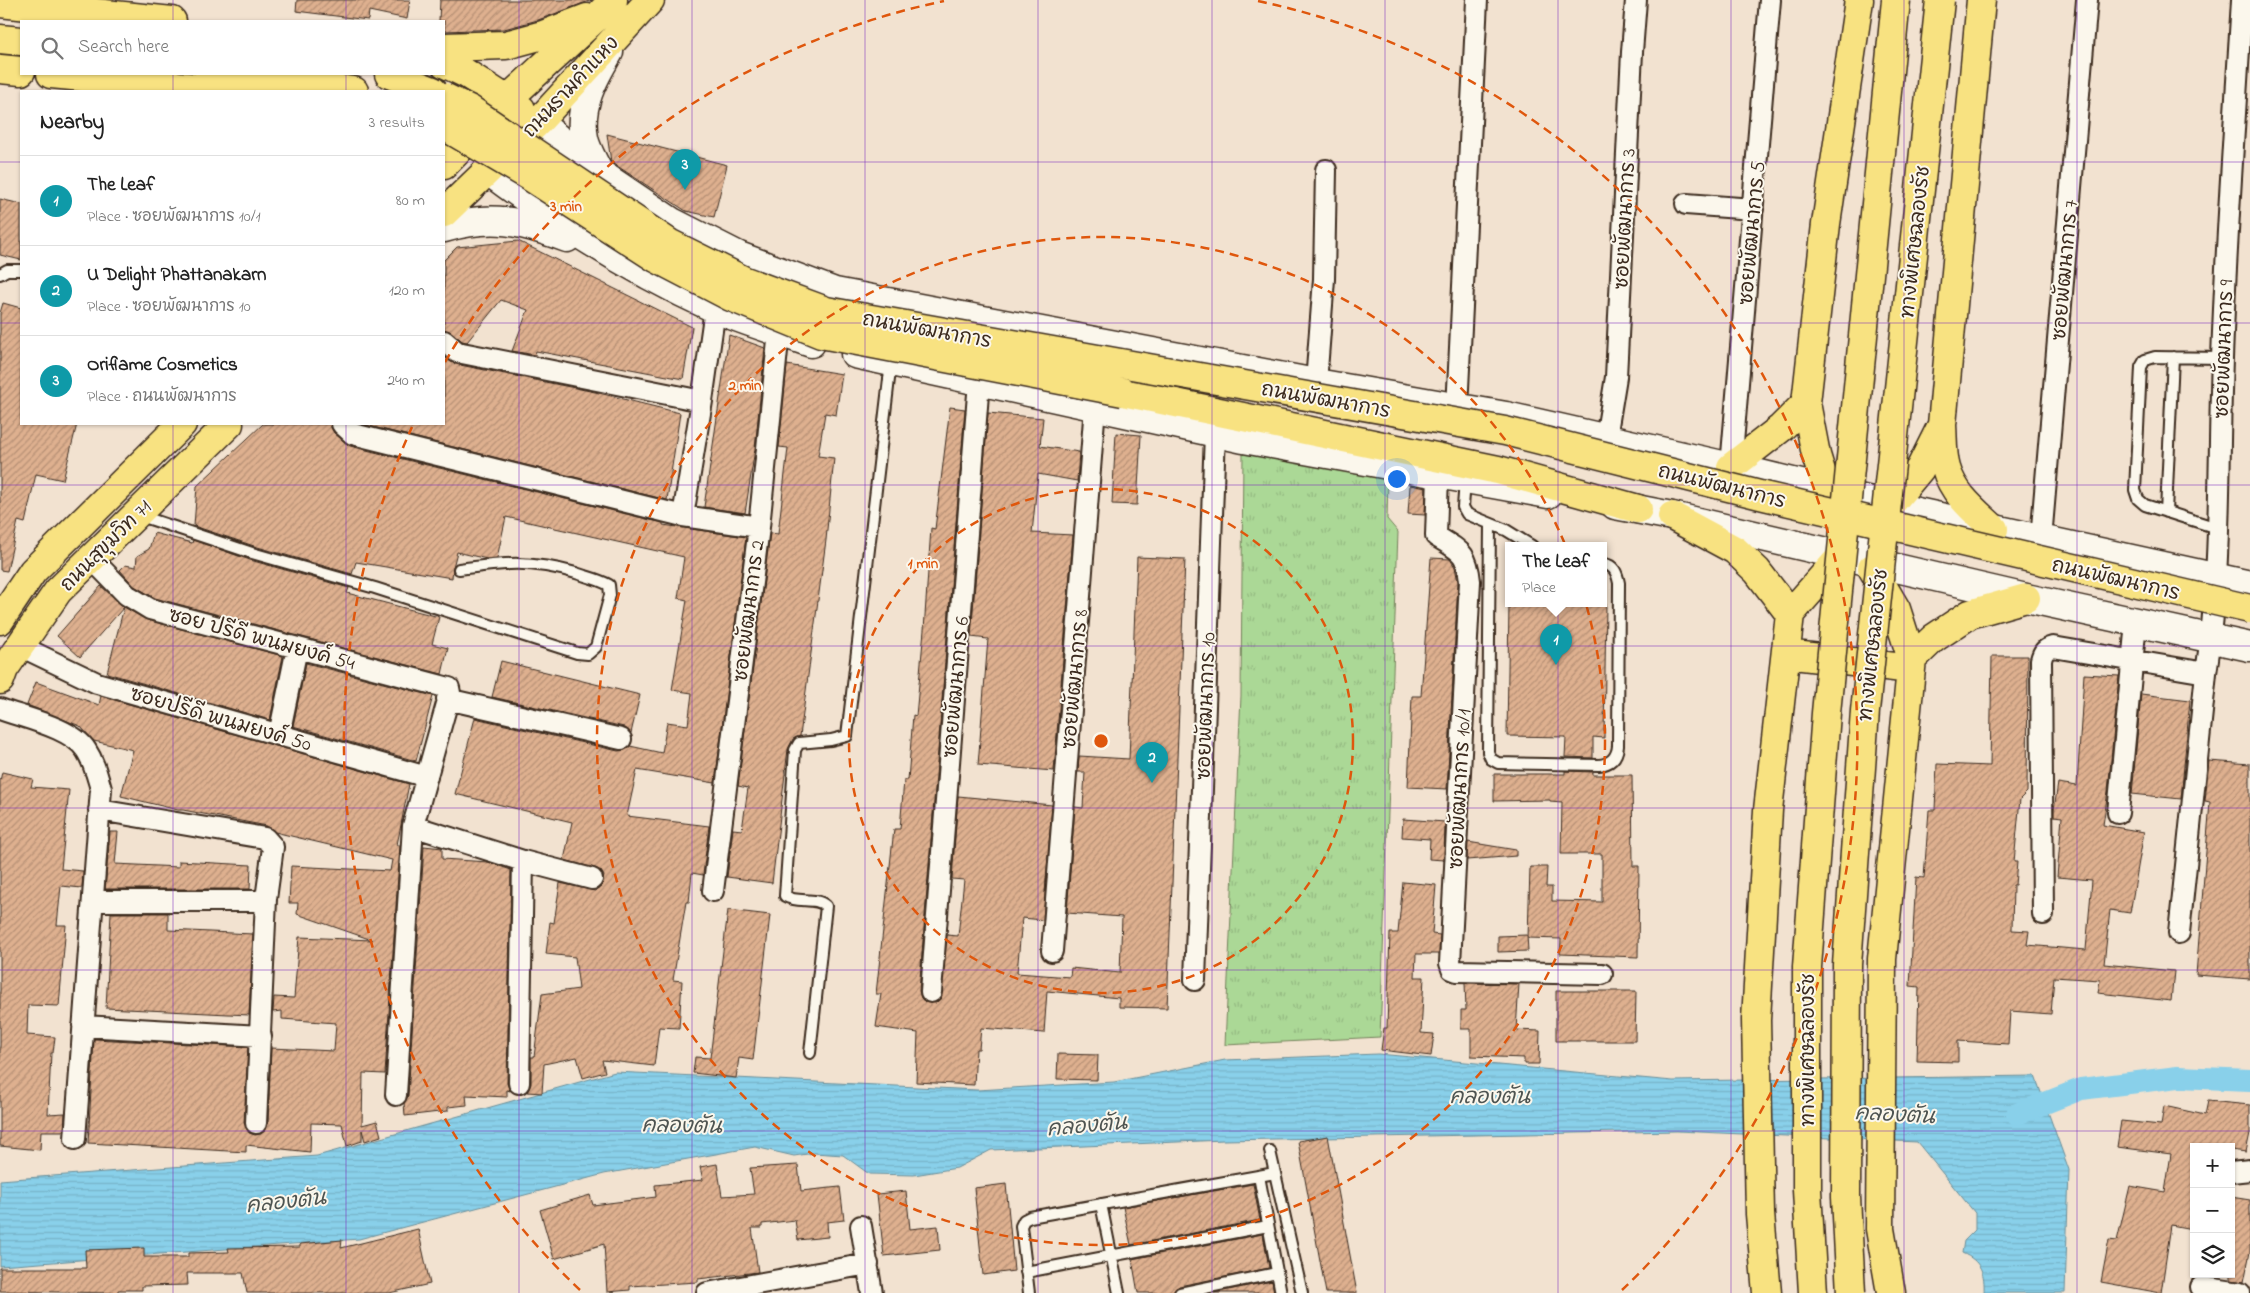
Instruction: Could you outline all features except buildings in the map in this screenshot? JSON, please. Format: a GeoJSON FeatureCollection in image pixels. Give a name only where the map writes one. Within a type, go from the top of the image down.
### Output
{"type":"FeatureCollection","features":[{"type":"Feature","properties":{"kind":"main road","name":"ถนนรามคำแหง"},"geometry":{"type":"LineString","coordinates":[[487,170],[538,122],[650,0]]}},
{"type":"Feature","properties":{"kind":"main road"},"geometry":{"type":"LineString","coordinates":[[1860,0],[1826,224],[1806,403],[1816,455],[1827,491],[1855,553],[1884,589],[1896,609],[1911,664],[1882,958],[1880,1229],[1891,1293]]}},
{"type":"Feature","properties":{"kind":"main road","name":"ทางพิเศษฉลองรัช"},"geometry":{"type":"LineString","coordinates":[[1813,1293],[1807,1190],[1808,957],[1826,713],[1896,0]]}},
{"type":"Feature","properties":{"kind":"main road","name":"ทางพิเศษฉลองรัช"},"geometry":{"type":"LineString","coordinates":[[1851,1293],[1846,1197],[1848,965],[1864,712],[1940,0]]}},
{"type":"Feature","properties":{"kind":"main road"},"geometry":{"type":"LineString","coordinates":[[1981,0],[1942,425],[1945,466],[1952,484],[1962,498],[1994,529]]}},
{"type":"Feature","properties":{"kind":"main road"},"geometry":{"type":"LineString","coordinates":[[0,3],[162,20]]}},
{"type":"Feature","properties":{"kind":"main road","name":"ถนนรามคำแหง"},"geometry":{"type":"LineString","coordinates":[[448,152],[608,6]]}},
{"type":"Feature","properties":{"kind":"main road"},"geometry":{"type":"LineString","coordinates":[[445,47],[506,45],[544,35],[608,6]]}},
{"type":"Feature","properties":{"kind":"main road"},"geometry":{"type":"LineString","coordinates":[[0,25],[20,27]]}},
{"type":"Feature","properties":{"kind":"main road"},"geometry":{"type":"LineString","coordinates":[[598,172],[584,139],[582,119],[586,97],[594,76],[622,30]]}},
{"type":"Feature","properties":{"kind":"main road"},"geometry":{"type":"LineString","coordinates":[[0,39],[20,41]]}},
{"type":"Feature","properties":{"kind":"main road"},"geometry":{"type":"LineString","coordinates":[[0,53],[20,55]]}},
{"type":"Feature","properties":{"kind":"main road"},"geometry":{"type":"LineString","coordinates":[[445,63],[467,74],[508,99],[538,122]]}},
{"type":"Feature","properties":{"kind":"main road"},"geometry":{"type":"LineString","coordinates":[[0,69],[20,71]]}},
{"type":"Feature","properties":{"kind":"main road"},"geometry":{"type":"LineString","coordinates":[[59,75],[219,90]]}},
{"type":"Feature","properties":{"kind":"main road"},"geometry":{"type":"LineString","coordinates":[[218,75],[347,90]]}},
{"type":"Feature","properties":{"kind":"main road"},"geometry":{"type":"LineString","coordinates":[[392,75],[430,90]]}},
{"type":"Feature","properties":{"kind":"main road","name":"ถนนพัฒนาการ"},"geometry":{"type":"LineString","coordinates":[[445,97],[469,109],[669,242],[745,281],[826,311],[1505,431],[1764,496],[2250,609]]}},
{"type":"Feature","properties":{"kind":"main road","name":"ถนนพัฒนาการ"},"geometry":{"type":"LineString","coordinates":[[538,122],[598,172],[672,222],[738,256],[836,292],[1316,383],[1506,416],[1994,529],[2250,585]]}},
{"type":"Feature","properties":{"kind":"main road","name":"ถนนพัฒนาการ"},"geometry":{"type":"LineString","coordinates":[[445,127],[520,171],[656,258],[730,297],[821,334],[1123,392],[1498,470],[1638,509]]}},
{"type":"Feature","properties":{"kind":"main road"},"geometry":{"type":"LineString","coordinates":[[445,212],[487,170],[448,152]]}},
{"type":"Feature","properties":{"kind":"main road","name":"ถนนพัฒนาการ"},"geometry":{"type":"LineString","coordinates":[[487,170],[569,229],[642,272],[715,309],[818,346],[1215,433],[1438,475],[1638,509],[1855,553],[2026,598],[2250,647]]}},
{"type":"Feature","properties":{"kind":"main road"},"geometry":{"type":"LineString","coordinates":[[445,228],[485,220],[512,220],[608,252]]}},
{"type":"Feature","properties":{"kind":"main road"},"geometry":{"type":"LineString","coordinates":[[783,333],[787,299],[792,290],[803,280]]}},
{"type":"Feature","properties":{"kind":"main road"},"geometry":{"type":"LineString","coordinates":[[1731,467],[1781,428],[1806,403]]}},
{"type":"Feature","properties":{"kind":"main road","name":"ถนนสุขุมวิท 71"},"geometry":{"type":"LineString","coordinates":[[0,620],[33,571],[181,425]]}},
{"type":"Feature","properties":{"kind":"main road","name":"ถนนสุขุมวิท 71"},"geometry":{"type":"LineString","coordinates":[[0,680],[4,669],[58,591],[228,425]]}},
{"type":"Feature","properties":{"kind":"main road"},"geometry":{"type":"LineString","coordinates":[[1767,1293],[1760,1214],[1756,1020],[1768,810],[1790,614],[1821,579],[1855,553],[1890,505],[1920,469],[1942,425]]}},
{"type":"Feature","properties":{"kind":"main road"},"geometry":{"type":"LineString","coordinates":[[1672,516],[1735,550],[1757,570],[1790,614]]}},
{"type":"Feature","properties":{"kind":"main road"},"geometry":{"type":"LineString","coordinates":[[1821,579],[1835,575],[1865,577],[1884,589]]}},
{"type":"Feature","properties":{"kind":"main road"},"geometry":{"type":"LineString","coordinates":[[1911,664],[1934,638],[1970,614],[2026,598]]}},
{"type":"Feature","properties":{"kind":"main road"},"geometry":{"type":"LineString","coordinates":[[1786,654],[1911,664]]}},
{"type":"Feature","properties":{"kind":"street"},"geometry":{"type":"LineString","coordinates":[[1457,409],[1476,0]]}},
{"type":"Feature","properties":{"kind":"street","name":"ซอยพัฒนาการ 3"},"geometry":{"type":"LineString","coordinates":[[1606,438],[1616,376],[1636,0]]}},
{"type":"Feature","properties":{"kind":"street","name":"ซอยพัฒนาการ 5"},"geometry":{"type":"LineString","coordinates":[[1731,467],[1770,0]]}},
{"type":"Feature","properties":{"kind":"street","name":"ซอยพัฒนาการ 7"},"geometry":{"type":"LineString","coordinates":[[2041,539],[2087,0]]}},
{"type":"Feature","properties":{"kind":"street","name":"ซอยพัฒนาการ 9"},"geometry":{"type":"LineString","coordinates":[[2179,933],[2211,638],[2217,528],[2222,358],[2244,69],[2242,0]]}},
{"type":"Feature","properties":{"kind":"street"},"geometry":{"type":"LineString","coordinates":[[1316,383],[1324,279],[1326,170]]}},
{"type":"Feature","properties":{"kind":"street"},"geometry":{"type":"LineString","coordinates":[[1686,204],[1753,209]]}},
{"type":"Feature","properties":{"kind":"street"},"geometry":{"type":"LineString","coordinates":[[683,516],[715,309]]}},
{"type":"Feature","properties":{"kind":"street","name":"ซอยพัฒนาการ 2"},"geometry":{"type":"LineString","coordinates":[[713,891],[783,333]]}},
{"type":"Feature","properties":{"kind":"street"},"geometry":{"type":"LineString","coordinates":[[445,342],[458,352],[702,401]]}},
{"type":"Feature","properties":{"kind":"street","name":"ซอยพัฒนาการ 6"},"geometry":{"type":"LineString","coordinates":[[931,992],[979,381]]}},
{"type":"Feature","properties":{"kind":"street","name":"ซอยพัฒนาการ 8"},"geometry":{"type":"LineString","coordinates":[[1052,951],[1095,406]]}},
{"type":"Feature","properties":{"kind":"street"},"geometry":{"type":"LineString","coordinates":[[343,425],[353,434],[683,516],[759,527]]}},
{"type":"Feature","properties":{"kind":"street","name":"ซอยพัฒนาการ 10"},"geometry":{"type":"LineString","coordinates":[[1195,980],[1215,433]]}},
{"type":"Feature","properties":{"kind":"street","name":"ซอยพัฒนาการ 10/1"},"geometry":{"type":"LineString","coordinates":[[1438,475],[1436,536],[1460,551],[1468,563],[1470,581],[1450,963],[1452,969],[1457,971],[1602,974]]}},
{"type":"Feature","properties":{"kind":"street","name":"ซอย ปรีดี พนมยงค์ 54"},"geometry":{"type":"LineString","coordinates":[[92,558],[127,595],[150,609],[297,648],[448,693],[621,739]]}},
{"type":"Feature","properties":{"kind":"street"},"geometry":{"type":"LineString","coordinates":[[2118,813],[2136,622]]}},
{"type":"Feature","properties":{"kind":"street","name":"ซอยปรีดี พนมยงค์ 50"},"geometry":{"type":"LineString","coordinates":[[20,646],[97,683],[427,776]]}},
{"type":"Feature","properties":{"kind":"street"},"geometry":{"type":"LineString","coordinates":[[2043,914],[2041,660],[2043,652],[2053,646],[2206,673]]}},
{"type":"Feature","properties":{"kind":"street"},"geometry":{"type":"LineString","coordinates":[[279,735],[297,648]]}},
{"type":"Feature","properties":{"kind":"street"},"geometry":{"type":"LineString","coordinates":[[396,1095],[413,826],[448,693]]}},
{"type":"Feature","properties":{"kind":"street"},"geometry":{"type":"LineString","coordinates":[[0,709],[73,736],[86,748],[95,766],[100,789],[75,1139]]}},
{"type":"Feature","properties":{"kind":"street"},"geometry":{"type":"LineString","coordinates":[[99,810],[265,838],[273,847],[266,898],[256,1123]]}},
{"type":"Feature","properties":{"kind":"street"},"geometry":{"type":"LineString","coordinates":[[413,826],[523,861],[592,879]]}},
{"type":"Feature","properties":{"kind":"street"},"geometry":{"type":"LineString","coordinates":[[519,1083],[523,861]]}},
{"type":"Feature","properties":{"kind":"street"},"geometry":{"type":"LineString","coordinates":[[92,901],[254,900],[266,898]]}},
{"type":"Feature","properties":{"kind":"street"},"geometry":{"type":"LineString","coordinates":[[84,1026],[261,1036]]}},
{"type":"Feature","properties":{"kind":"street"},"geometry":{"type":"LineString","coordinates":[[2235,1172],[2250,1170]]}},
{"type":"Feature","properties":{"kind":"street"},"geometry":{"type":"LineString","coordinates":[[861,1226],[872,1293]]}},
{"type":"Feature","properties":{"kind":"street"},"geometry":{"type":"LineString","coordinates":[[707,1293],[868,1264]]}},
{"type":"Feature","properties":{"kind":"street"},"geometry":{"type":"LineString","coordinates":[[2202,1285],[2240,1293]]}},
{"type":"Feature","properties":{"kind":"lane"},"geometry":{"type":"LineString","coordinates":[[0,274],[7,270],[20,270]]}},
{"type":"Feature","properties":{"kind":"lane"},"geometry":{"type":"LineString","coordinates":[[2166,512],[2172,357]]}},
{"type":"Feature","properties":{"kind":"lane"},"geometry":{"type":"LineString","coordinates":[[2217,528],[2145,505],[2138,499],[2135,490],[2140,367],[2145,360],[2155,358],[2222,358]]}},
{"type":"Feature","properties":{"kind":"lane"},"geometry":{"type":"LineString","coordinates":[[810,1053],[826,906],[820,901],[792,900],[785,896],[795,750],[799,743],[831,740],[847,736],[891,362]]}},
{"type":"Feature","properties":{"kind":"lane"},"geometry":{"type":"LineString","coordinates":[[1466,480],[1464,510],[1470,516],[1506,530],[1526,542]]}},
{"type":"Feature","properties":{"kind":"lane"},"geometry":{"type":"LineString","coordinates":[[136,514],[252,554],[375,588],[577,653],[588,654],[596,647],[610,595],[609,585],[600,580],[549,566],[510,563],[460,569]]}},
{"type":"Feature","properties":{"kind":"lane"},"geometry":{"type":"LineString","coordinates":[[1490,524],[1488,752],[1491,759],[1498,763],[1599,765],[1608,763],[1615,756],[1618,746],[1619,582],[1615,569],[1607,564]]}},
{"type":"Feature","properties":{"kind":"lane"},"geometry":{"type":"LineString","coordinates":[[1270,1150],[1302,1293]]}},
{"type":"Feature","properties":{"kind":"lane"},"geometry":{"type":"LineString","coordinates":[[1029,1293],[1021,1226],[1024,1220],[1030,1217],[1275,1173]]}},
{"type":"Feature","properties":{"kind":"lane"},"geometry":{"type":"LineString","coordinates":[[1259,1176],[1281,1293]]}},
{"type":"Feature","properties":{"kind":"lane"},"geometry":{"type":"LineString","coordinates":[[1101,1204],[1119,1293]]}},
{"type":"Feature","properties":{"kind":"lane"},"geometry":{"type":"LineString","coordinates":[[1026,1272],[1268,1226]]}},
{"type":"Feature","properties":{"kind":"lane"},"geometry":{"type":"LineString","coordinates":[[1180,1293],[1278,1273]]}},
{"type":"Feature","properties":{"kind":"green space"},"geometry":{"type":"Polygon","coordinates":[[[1243,453],[1388,477],[1387,519],[1398,532],[1380,1037],[1225,1045],[1241,696],[1243,453]]]}},
{"type":"Feature","properties":{"kind":"water","name":"คลองตัน"},"geometry":{"type":"Polygon","coordinates":[[[1378,1054],[1673,1081],[2035,1076],[2069,1170],[2065,1293],[1984,1293],[1984,1279],[1978,1264],[1962,1253],[1964,1241],[1975,1230],[1975,1213],[1917,1142],[1677,1131],[1224,1140],[991,1150],[957,1168],[914,1175],[869,1174],[843,1155],[814,1153],[794,1156],[755,1147],[604,1174],[359,1239],[0,1266],[0,1180],[317,1156],[615,1072],[977,1090],[1114,1082],[1225,1060],[1378,1054]]]}},
{"type":"Feature","properties":{"kind":"waterway"},"geometry":{"type":"LineString","coordinates":[[2017,1114],[2081,1089],[2178,1077],[2250,1080]]}},
{"type":"Feature","properties":{"kind":"place","name":"Oriflame Cosmetics"},"geometry":{"type":"Point","coordinates":[685,190]}},
{"type":"Feature","properties":{"kind":"place","name":"The Leaf"},"geometry":{"type":"Point","coordinates":[1556,665]}},
{"type":"Feature","properties":{"kind":"place","name":"U Delight Phattanakarn"},"geometry":{"type":"Point","coordinates":[1152,783]}}]}
